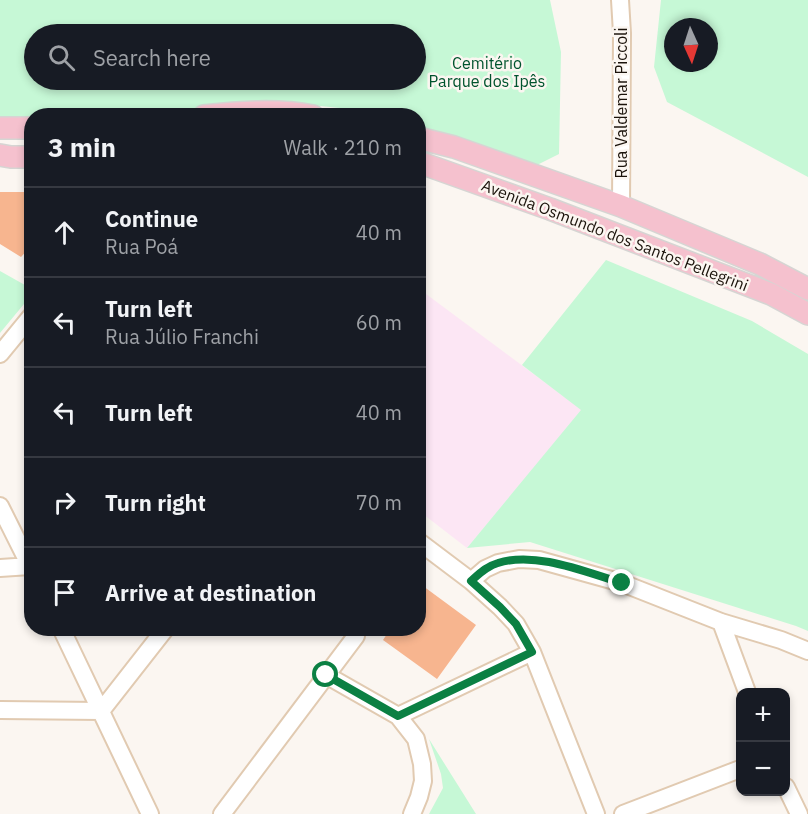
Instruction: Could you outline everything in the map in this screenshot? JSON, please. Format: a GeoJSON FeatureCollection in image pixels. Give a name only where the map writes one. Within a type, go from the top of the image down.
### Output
{"type":"FeatureCollection","features":[{"type":"Feature","properties":{"kind":"main road"},"geometry":{"type":"LineString","coordinates":[[0,128],[24,128]]}},
{"type":"Feature","properties":{"kind":"main road","name":"Avenida Osmundo dos Santos Pellegrini"},"geometry":{"type":"LineString","coordinates":[[426,140],[454,147],[621,206],[760,264],[808,289]]}},
{"type":"Feature","properties":{"kind":"main road"},"geometry":{"type":"LineString","coordinates":[[0,155],[24,156]]}},
{"type":"Feature","properties":{"kind":"main road","name":"Avenida Osmundo dos Santos Pellegrini"},"geometry":{"type":"LineString","coordinates":[[426,165],[771,294],[808,314]]}},
{"type":"Feature","properties":{"kind":"main road"},"geometry":{"type":"LineString","coordinates":[[591,226],[610,226],[616,223],[620,217],[621,206]]}},
{"type":"Feature","properties":{"kind":"street","name":"Rua Valdemar Piccoli"},"geometry":{"type":"LineString","coordinates":[[620,0],[622,33],[621,206]]}},
{"type":"Feature","properties":{"kind":"street"},"geometry":{"type":"LineString","coordinates":[[0,354],[24,325]]}},
{"type":"Feature","properties":{"kind":"street"},"geometry":{"type":"LineString","coordinates":[[0,506],[24,552]]}},
{"type":"Feature","properties":{"kind":"street"},"geometry":{"type":"LineString","coordinates":[[426,547],[471,581],[516,624],[532,652],[596,814]]}},
{"type":"Feature","properties":{"kind":"street"},"geometry":{"type":"LineString","coordinates":[[471,581],[485,568],[498,563],[519,559],[539,560],[622,583],[721,622],[782,640],[808,651]]}},
{"type":"Feature","properties":{"kind":"street"},"geometry":{"type":"LineString","coordinates":[[0,568],[24,566]]}},
{"type":"Feature","properties":{"kind":"street"},"geometry":{"type":"LineString","coordinates":[[721,622],[745,688]]}},
{"type":"Feature","properties":{"kind":"street"},"geometry":{"type":"LineString","coordinates":[[65,636],[150,814]]}},
{"type":"Feature","properties":{"kind":"street"},"geometry":{"type":"LineString","coordinates":[[101,711],[160,636]]}},
{"type":"Feature","properties":{"kind":"street"},"geometry":{"type":"LineString","coordinates":[[222,814],[356,636]]}},
{"type":"Feature","properties":{"kind":"street"},"geometry":{"type":"LineString","coordinates":[[398,716],[532,652]]}},
{"type":"Feature","properties":{"kind":"street"},"geometry":{"type":"LineString","coordinates":[[326,675],[398,716],[416,739],[422,764],[423,781],[412,814]]}},
{"type":"Feature","properties":{"kind":"street"},"geometry":{"type":"LineString","coordinates":[[0,710],[101,711]]}},
{"type":"Feature","properties":{"kind":"street"},"geometry":{"type":"LineString","coordinates":[[623,814],[736,771]]}},
{"type":"Feature","properties":{"kind":"street"},"geometry":{"type":"LineString","coordinates":[[790,795],[799,814]]}},
{"type":"Feature","properties":{"kind":"shaded area"},"geometry":{"type":"Polygon","coordinates":[[[426,294],[582,410],[467,548],[426,516],[426,294]]]}},
{"type":"Feature","properties":{"kind":"green space","name":"Cemitério Parque dos Ipês"},"geometry":{"type":"Polygon","coordinates":[[[0,0],[550,0],[561,52],[559,154],[537,165],[426,128],[426,108],[340,108],[302,104],[208,108],[24,108],[24,119],[0,118],[0,0]]]}},
{"type":"Feature","properties":{"kind":"green space"},"geometry":{"type":"Polygon","coordinates":[[[661,0],[808,0],[808,177],[667,102],[654,67],[661,0]]]}},
{"type":"Feature","properties":{"kind":"green space"},"geometry":{"type":"Polygon","coordinates":[[[606,260],[752,321],[808,354],[808,631],[530,542],[467,548],[581,410],[522,365],[606,260]]]}},
{"type":"Feature","properties":{"kind":"green space"},"geometry":{"type":"Polygon","coordinates":[[[0,271],[24,284],[24,304],[0,333],[0,271]]]}},
{"type":"Feature","properties":{"kind":"green space"},"geometry":{"type":"Polygon","coordinates":[[[429,739],[476,814],[429,814],[443,788],[441,774],[429,739]]]}},
{"type":"Feature","properties":{"kind":"building"},"geometry":{"type":"Polygon","coordinates":[[[0,192],[24,192],[24,254],[21,257],[0,244],[0,192]]]}},
{"type":"Feature","properties":{"kind":"building"},"geometry":{"type":"Polygon","coordinates":[[[426,588],[476,625],[437,679],[383,640],[386,636],[426,636],[426,588]]]}},
{"type":"Feature","properties":{"kind":"route"},"geometry":{"type":"LineString","coordinates":[[326,675],[398,716],[532,652],[516,624],[471,581],[485,568],[519,559],[539,560],[622,583]]}}]}
